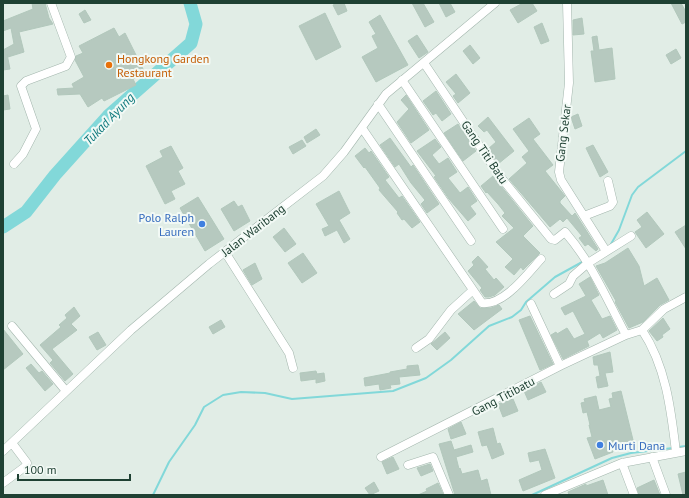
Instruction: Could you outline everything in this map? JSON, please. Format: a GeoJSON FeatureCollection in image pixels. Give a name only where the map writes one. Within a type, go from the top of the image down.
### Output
{"type":"FeatureCollection","features":[{"type":"Feature","properties":{"kind":"street"},"geometry":{"type":"LineString","coordinates":[[14,164],[23,154],[36,128],[21,86],[22,84],[66,66],[71,57],[51,3]]}},
{"type":"Feature","properties":{"kind":"street","name":"Jalan Waribang"},"geometry":{"type":"LineString","coordinates":[[3,451],[137,326],[225,252],[323,176],[334,165],[378,104],[402,80],[495,3]]}},
{"type":"Feature","properties":{"kind":"street","name":"Gang Sekar"},"geometry":{"type":"LineString","coordinates":[[567,3],[568,83],[559,172],[561,180],[605,249]]}},
{"type":"Feature","properties":{"kind":"street","name":"Gang Titi Batu"},"geometry":{"type":"LineString","coordinates":[[424,63],[499,175],[550,238],[555,240],[565,233],[586,261]]}},
{"type":"Feature","properties":{"kind":"street"},"geometry":{"type":"LineString","coordinates":[[402,80],[503,229]]}},
{"type":"Feature","properties":{"kind":"street"},"geometry":{"type":"LineString","coordinates":[[378,104],[471,241]]}},
{"type":"Feature","properties":{"kind":"street"},"geometry":{"type":"LineString","coordinates":[[362,128],[473,290],[484,303],[502,297],[518,285],[541,259]]}},
{"type":"Feature","properties":{"kind":"street"},"geometry":{"type":"LineString","coordinates":[[584,216],[610,206],[613,202],[608,181]]}},
{"type":"Feature","properties":{"kind":"street"},"geometry":{"type":"LineString","coordinates":[[554,294],[569,284],[573,276],[586,261],[605,249],[631,236]]}},
{"type":"Feature","properties":{"kind":"street"},"geometry":{"type":"LineString","coordinates":[[225,252],[289,353],[293,368]]}},
{"type":"Feature","properties":{"kind":"street"},"geometry":{"type":"LineString","coordinates":[[586,261],[626,335]]}},
{"type":"Feature","properties":{"kind":"street"},"geometry":{"type":"LineString","coordinates":[[416,348],[429,339],[452,310],[473,290]]}},
{"type":"Feature","properties":{"kind":"street"},"geometry":{"type":"LineString","coordinates":[[676,448],[668,395],[651,348],[642,330],[664,309],[686,297]]}},
{"type":"Feature","properties":{"kind":"street"},"geometry":{"type":"LineString","coordinates":[[531,304],[560,366]]}},
{"type":"Feature","properties":{"kind":"street"},"geometry":{"type":"LineString","coordinates":[[12,326],[66,391]]}},
{"type":"Feature","properties":{"kind":"street","name":"Gang Titibatu"},"geometry":{"type":"LineString","coordinates":[[381,458],[560,366],[626,335],[642,330]]}},
{"type":"Feature","properties":{"kind":"street"},"geometry":{"type":"LineString","coordinates":[[5,478],[26,466],[27,463],[12,442]]}},
{"type":"Feature","properties":{"kind":"street"},"geometry":{"type":"LineString","coordinates":[[544,495],[622,463],[652,456],[676,448],[686,451]]}},
{"type":"Feature","properties":{"kind":"street"},"geometry":{"type":"LineString","coordinates":[[652,456],[666,495]]}},
{"type":"Feature","properties":{"kind":"street"},"geometry":{"type":"LineString","coordinates":[[408,465],[433,457],[449,495]]}},
{"type":"Feature","properties":{"kind":"street"},"geometry":{"type":"LineString","coordinates":[[622,463],[634,495]]}},
{"type":"Feature","properties":{"kind":"building"},"geometry":{"type":"Polygon","coordinates":[[[32,3],[45,3],[49,18],[53,24],[19,32],[24,52],[8,57],[7,54],[10,69],[3,70],[3,50],[14,44],[11,28],[3,31],[3,21],[33,9],[32,3]]]}},
{"type":"Feature","properties":{"kind":"building"},"geometry":{"type":"Polygon","coordinates":[[[344,3],[347,11],[338,15],[333,5],[344,3]]]}},
{"type":"Feature","properties":{"kind":"building"},"geometry":{"type":"Polygon","coordinates":[[[412,3],[423,3],[434,22],[425,27],[412,3]]]}},
{"type":"Feature","properties":{"kind":"building"},"geometry":{"type":"Polygon","coordinates":[[[439,3],[450,3],[455,12],[446,17],[439,3]]]}},
{"type":"Feature","properties":{"kind":"building"},"geometry":{"type":"Polygon","coordinates":[[[523,3],[532,3],[537,11],[518,23],[510,10],[523,3]]]}},
{"type":"Feature","properties":{"kind":"building"},"geometry":{"type":"Polygon","coordinates":[[[671,3],[681,3],[686,12],[686,22],[682,24],[671,3]]]}},
{"type":"Feature","properties":{"kind":"building"},"geometry":{"type":"Polygon","coordinates":[[[85,10],[91,20],[84,23],[79,14],[85,10]]]}},
{"type":"Feature","properties":{"kind":"building"},"geometry":{"type":"Polygon","coordinates":[[[325,13],[341,47],[316,60],[299,26],[325,13]]]}},
{"type":"Feature","properties":{"kind":"building"},"geometry":{"type":"Polygon","coordinates":[[[380,15],[408,65],[376,82],[362,57],[378,48],[372,36],[376,34],[369,22],[380,15]]]}},
{"type":"Feature","properties":{"kind":"building"},"geometry":{"type":"Polygon","coordinates":[[[582,18],[584,34],[573,35],[573,20],[582,18]]]}},
{"type":"Feature","properties":{"kind":"building"},"geometry":{"type":"Polygon","coordinates":[[[542,23],[549,41],[541,44],[534,27],[542,23]]]}},
{"type":"Feature","properties":{"kind":"building","name":"Hongkong Garden Restaurant"},"geometry":{"type":"Polygon","coordinates":[[[114,28],[119,37],[125,33],[145,73],[133,79],[136,85],[104,101],[102,98],[88,107],[80,94],[58,95],[57,89],[74,88],[72,84],[84,77],[75,60],[76,56],[83,53],[79,46],[114,28]]]}},
{"type":"Feature","properties":{"kind":"building"},"geometry":{"type":"Polygon","coordinates":[[[417,35],[428,52],[419,58],[408,41],[417,35]]]}},
{"type":"Feature","properties":{"kind":"building"},"geometry":{"type":"Polygon","coordinates":[[[597,36],[599,50],[612,48],[615,79],[595,82],[591,51],[594,51],[592,37],[597,36]]]}},
{"type":"Feature","properties":{"kind":"building"},"geometry":{"type":"Polygon","coordinates":[[[470,45],[480,58],[473,64],[463,51],[470,45]]]}},
{"type":"Feature","properties":{"kind":"building"},"geometry":{"type":"Polygon","coordinates":[[[676,49],[681,58],[671,64],[666,55],[676,49]]]}},
{"type":"Feature","properties":{"kind":"building"},"geometry":{"type":"Polygon","coordinates":[[[456,74],[470,93],[458,103],[453,96],[456,94],[446,82],[456,74]]]}},
{"type":"Feature","properties":{"kind":"building"},"geometry":{"type":"Polygon","coordinates":[[[436,91],[451,114],[442,121],[436,113],[433,115],[423,101],[436,91]]]}},
{"type":"Feature","properties":{"kind":"building"},"geometry":{"type":"Polygon","coordinates":[[[8,95],[10,109],[3,110],[3,96],[8,95]]]}},
{"type":"Feature","properties":{"kind":"building"},"geometry":{"type":"Polygon","coordinates":[[[406,95],[429,130],[411,143],[397,122],[409,109],[401,100],[406,95]]]}},
{"type":"Feature","properties":{"kind":"building"},"geometry":{"type":"Polygon","coordinates":[[[578,114],[582,126],[575,129],[571,117],[578,114]]]}},
{"type":"Feature","properties":{"kind":"building"},"geometry":{"type":"Polygon","coordinates":[[[488,117],[514,151],[498,164],[488,149],[496,142],[487,130],[484,132],[478,126],[488,117]]]}},
{"type":"Feature","properties":{"kind":"building"},"geometry":{"type":"Polygon","coordinates":[[[529,118],[540,134],[533,139],[553,165],[545,171],[565,196],[560,203],[572,216],[575,213],[598,249],[596,251],[588,244],[585,246],[579,238],[582,236],[567,218],[563,222],[560,219],[550,227],[509,179],[527,163],[522,157],[529,151],[513,129],[529,118]]]}},
{"type":"Feature","properties":{"kind":"building"},"geometry":{"type":"Polygon","coordinates":[[[458,124],[476,151],[463,161],[444,133],[458,124]]]}},
{"type":"Feature","properties":{"kind":"building"},"geometry":{"type":"Polygon","coordinates":[[[316,129],[320,135],[307,143],[304,137],[316,129]]]}},
{"type":"Feature","properties":{"kind":"building"},"geometry":{"type":"Polygon","coordinates":[[[390,138],[411,167],[413,165],[439,204],[427,213],[421,204],[425,200],[411,183],[399,164],[395,167],[380,145],[390,138]]]}},
{"type":"Feature","properties":{"kind":"building"},"geometry":{"type":"Polygon","coordinates":[[[435,139],[441,147],[432,155],[439,164],[448,158],[457,172],[448,178],[460,193],[468,187],[477,201],[470,206],[476,214],[468,221],[449,199],[434,177],[436,176],[417,151],[435,139]]]}},
{"type":"Feature","properties":{"kind":"building"},"geometry":{"type":"Polygon","coordinates":[[[302,140],[306,146],[293,154],[289,147],[302,140]]]}},
{"type":"Feature","properties":{"kind":"building"},"geometry":{"type":"Polygon","coordinates":[[[593,145],[608,172],[600,177],[586,148],[593,145]]]}},
{"type":"Feature","properties":{"kind":"building"},"geometry":{"type":"Polygon","coordinates":[[[171,146],[183,168],[178,171],[185,184],[171,191],[175,199],[165,204],[146,166],[163,157],[160,151],[171,146]]]}},
{"type":"Feature","properties":{"kind":"building"},"geometry":{"type":"Polygon","coordinates":[[[365,148],[369,153],[371,151],[389,177],[385,180],[399,198],[402,196],[420,222],[412,228],[404,219],[402,220],[397,213],[398,212],[379,190],[380,188],[365,167],[364,168],[355,156],[365,148]]]}},
{"type":"Feature","properties":{"kind":"building"},"geometry":{"type":"Polygon","coordinates":[[[493,176],[533,226],[523,236],[540,253],[523,270],[521,267],[514,275],[505,267],[513,259],[496,242],[514,228],[502,216],[505,213],[498,204],[481,186],[493,176]]]}},
{"type":"Feature","properties":{"kind":"building"},"geometry":{"type":"Polygon","coordinates":[[[339,191],[350,213],[339,220],[350,239],[344,243],[337,230],[325,236],[322,229],[329,226],[316,204],[339,191]]]}},
{"type":"Feature","properties":{"kind":"building","name":"Polo Ralph Lauren"},"geometry":{"type":"Polygon","coordinates":[[[198,197],[224,239],[205,251],[180,208],[198,197]]]}},
{"type":"Feature","properties":{"kind":"building"},"geometry":{"type":"Polygon","coordinates":[[[234,201],[238,207],[242,205],[250,221],[234,231],[221,209],[234,201]]]}},
{"type":"Feature","properties":{"kind":"building"},"geometry":{"type":"Polygon","coordinates":[[[647,212],[664,234],[646,248],[635,232],[642,227],[637,220],[647,212]]]}},
{"type":"Feature","properties":{"kind":"building"},"geometry":{"type":"Polygon","coordinates":[[[686,225],[686,249],[675,232],[686,225]]]}},
{"type":"Feature","properties":{"kind":"building"},"geometry":{"type":"Polygon","coordinates":[[[284,228],[296,244],[285,252],[273,237],[284,228]]]}},
{"type":"Feature","properties":{"kind":"building"},"geometry":{"type":"Polygon","coordinates":[[[628,248],[639,266],[644,286],[657,278],[669,300],[660,305],[643,322],[629,328],[615,302],[616,301],[596,266],[605,263],[628,248]]]}},
{"type":"Feature","properties":{"kind":"building"},"geometry":{"type":"Polygon","coordinates":[[[303,253],[317,273],[302,283],[288,263],[303,253]]]}},
{"type":"Feature","properties":{"kind":"building"},"geometry":{"type":"Polygon","coordinates":[[[478,256],[488,267],[485,269],[494,280],[496,278],[504,287],[495,295],[485,297],[480,290],[482,288],[468,271],[474,265],[472,262],[478,256]]]}},
{"type":"Feature","properties":{"kind":"building"},"geometry":{"type":"Polygon","coordinates":[[[255,263],[262,279],[252,285],[243,270],[255,263]]]}},
{"type":"Feature","properties":{"kind":"building"},"geometry":{"type":"Polygon","coordinates":[[[590,277],[599,295],[591,300],[602,319],[610,316],[617,330],[603,338],[600,333],[587,341],[589,346],[563,359],[551,335],[556,332],[557,334],[567,328],[574,339],[585,334],[573,311],[565,315],[561,308],[586,296],[579,284],[590,277]]]}},
{"type":"Feature","properties":{"kind":"building"},"geometry":{"type":"Polygon","coordinates":[[[474,301],[480,308],[491,308],[499,305],[502,309],[474,330],[458,314],[474,301]]]}},
{"type":"Feature","properties":{"kind":"building"},"geometry":{"type":"Polygon","coordinates":[[[74,307],[80,316],[71,324],[77,330],[52,349],[73,374],[65,381],[50,363],[53,360],[40,345],[61,327],[59,325],[67,318],[65,315],[74,307]]]}},
{"type":"Feature","properties":{"kind":"building"},"geometry":{"type":"Polygon","coordinates":[[[530,316],[553,364],[540,370],[519,320],[530,316]]]}},
{"type":"Feature","properties":{"kind":"building"},"geometry":{"type":"Polygon","coordinates":[[[663,318],[670,329],[657,341],[649,331],[663,318]]]}},
{"type":"Feature","properties":{"kind":"building"},"geometry":{"type":"Polygon","coordinates":[[[221,320],[225,327],[213,334],[209,327],[221,320]]]}},
{"type":"Feature","properties":{"kind":"building"},"geometry":{"type":"Polygon","coordinates":[[[3,329],[23,354],[3,370],[3,329]]]}},
{"type":"Feature","properties":{"kind":"building"},"geometry":{"type":"Polygon","coordinates":[[[98,332],[106,345],[97,350],[89,337],[98,332]]]}},
{"type":"Feature","properties":{"kind":"building"},"geometry":{"type":"Polygon","coordinates":[[[445,332],[450,338],[437,350],[431,344],[445,332]]]}},
{"type":"Feature","properties":{"kind":"building"},"geometry":{"type":"Polygon","coordinates":[[[610,352],[613,372],[605,373],[608,386],[598,388],[596,377],[600,376],[598,365],[594,365],[593,357],[610,352]]]}},
{"type":"Feature","properties":{"kind":"building"},"geometry":{"type":"Polygon","coordinates":[[[31,364],[39,373],[42,371],[53,384],[45,391],[26,368],[31,364]]]}},
{"type":"Feature","properties":{"kind":"building"},"geometry":{"type":"Polygon","coordinates":[[[418,365],[420,375],[399,377],[400,384],[390,385],[391,388],[380,390],[379,384],[365,386],[364,378],[407,369],[407,366],[418,365]]]}},
{"type":"Feature","properties":{"kind":"building"},"geometry":{"type":"Polygon","coordinates":[[[316,371],[317,374],[324,373],[325,381],[316,383],[316,379],[301,381],[300,373],[316,371]]]}},
{"type":"Feature","properties":{"kind":"building"},"geometry":{"type":"Polygon","coordinates":[[[541,382],[546,392],[528,400],[524,391],[541,382]]]}},
{"type":"Feature","properties":{"kind":"building"},"geometry":{"type":"Polygon","coordinates":[[[621,391],[634,444],[612,449],[613,452],[595,459],[587,438],[592,437],[587,412],[583,413],[581,403],[585,402],[584,399],[596,396],[599,410],[611,407],[609,399],[613,398],[612,393],[621,391]]]}},
{"type":"Feature","properties":{"kind":"building"},"geometry":{"type":"Polygon","coordinates":[[[513,399],[518,411],[503,417],[498,404],[513,399]]]}},
{"type":"Feature","properties":{"kind":"building"},"geometry":{"type":"Polygon","coordinates":[[[461,422],[466,434],[451,439],[448,429],[461,422]]]}},
{"type":"Feature","properties":{"kind":"building"},"geometry":{"type":"Polygon","coordinates":[[[493,428],[497,444],[500,443],[504,454],[492,459],[487,445],[482,446],[478,432],[493,428]]]}},
{"type":"Feature","properties":{"kind":"building"},"geometry":{"type":"Polygon","coordinates":[[[451,441],[454,450],[471,445],[473,452],[456,457],[459,469],[460,468],[462,474],[478,470],[481,481],[487,479],[491,495],[455,495],[439,444],[451,441]]]}},
{"type":"Feature","properties":{"kind":"building"},"geometry":{"type":"Polygon","coordinates":[[[545,449],[555,478],[523,491],[519,480],[542,470],[539,460],[530,462],[528,453],[545,449]]]}},
{"type":"Feature","properties":{"kind":"building"},"geometry":{"type":"Polygon","coordinates":[[[393,457],[399,469],[387,474],[382,462],[393,457]]]}},
{"type":"Feature","properties":{"kind":"building"},"geometry":{"type":"Polygon","coordinates":[[[430,464],[433,471],[421,476],[417,468],[430,464]]]}},
{"type":"Feature","properties":{"kind":"building"},"geometry":{"type":"Polygon","coordinates":[[[686,472],[686,495],[683,495],[678,474],[686,472]]]}},
{"type":"Feature","properties":{"kind":"building"},"geometry":{"type":"Polygon","coordinates":[[[603,480],[608,495],[569,495],[568,492],[586,484],[586,486],[603,480]]]}},
{"type":"Feature","properties":{"kind":"building"},"geometry":{"type":"Polygon","coordinates":[[[654,480],[660,495],[639,495],[637,488],[654,480]]]}},
{"type":"Feature","properties":{"kind":"building"},"geometry":{"type":"Polygon","coordinates":[[[374,482],[379,491],[370,495],[365,488],[374,482]]]}},
{"type":"Feature","properties":{"kind":"building"},"geometry":{"type":"Polygon","coordinates":[[[438,483],[443,494],[418,495],[427,491],[426,489],[438,483]]]}},
{"type":"Feature","properties":{"kind":"waterway","name":"Tukad Ayung"},"geometry":{"type":"LineString","coordinates":[[3,227],[26,212],[55,175],[108,116],[191,43],[196,24],[190,3]]}},
{"type":"Feature","properties":{"kind":"waterway"},"geometry":{"type":"LineString","coordinates":[[611,244],[619,230],[632,195],[638,187],[686,151]]}},
{"type":"Feature","properties":{"kind":"waterway"},"geometry":{"type":"LineString","coordinates":[[153,495],[169,462],[195,425],[204,407],[223,395],[241,392],[265,393],[292,399],[393,391],[426,378],[451,360],[489,326],[512,317],[521,310],[526,302],[555,277],[584,261]]}},
{"type":"Feature","properties":{"kind":"waterway"},"geometry":{"type":"LineString","coordinates":[[678,447],[686,446]]}},
{"type":"Feature","properties":{"kind":"waterway"},"geometry":{"type":"LineString","coordinates":[[532,495],[612,458],[631,453],[673,448]]}},
{"type":"Feature","properties":{"kind":"place","name":"Hongkong Garden Restaurant"},"geometry":{"type":"Point","coordinates":[109,65]}},
{"type":"Feature","properties":{"kind":"place","name":"Polo Ralph Lauren"},"geometry":{"type":"Point","coordinates":[202,224]}},
{"type":"Feature","properties":{"kind":"place","name":"Murti Dana"},"geometry":{"type":"Point","coordinates":[600,445]}}]}
